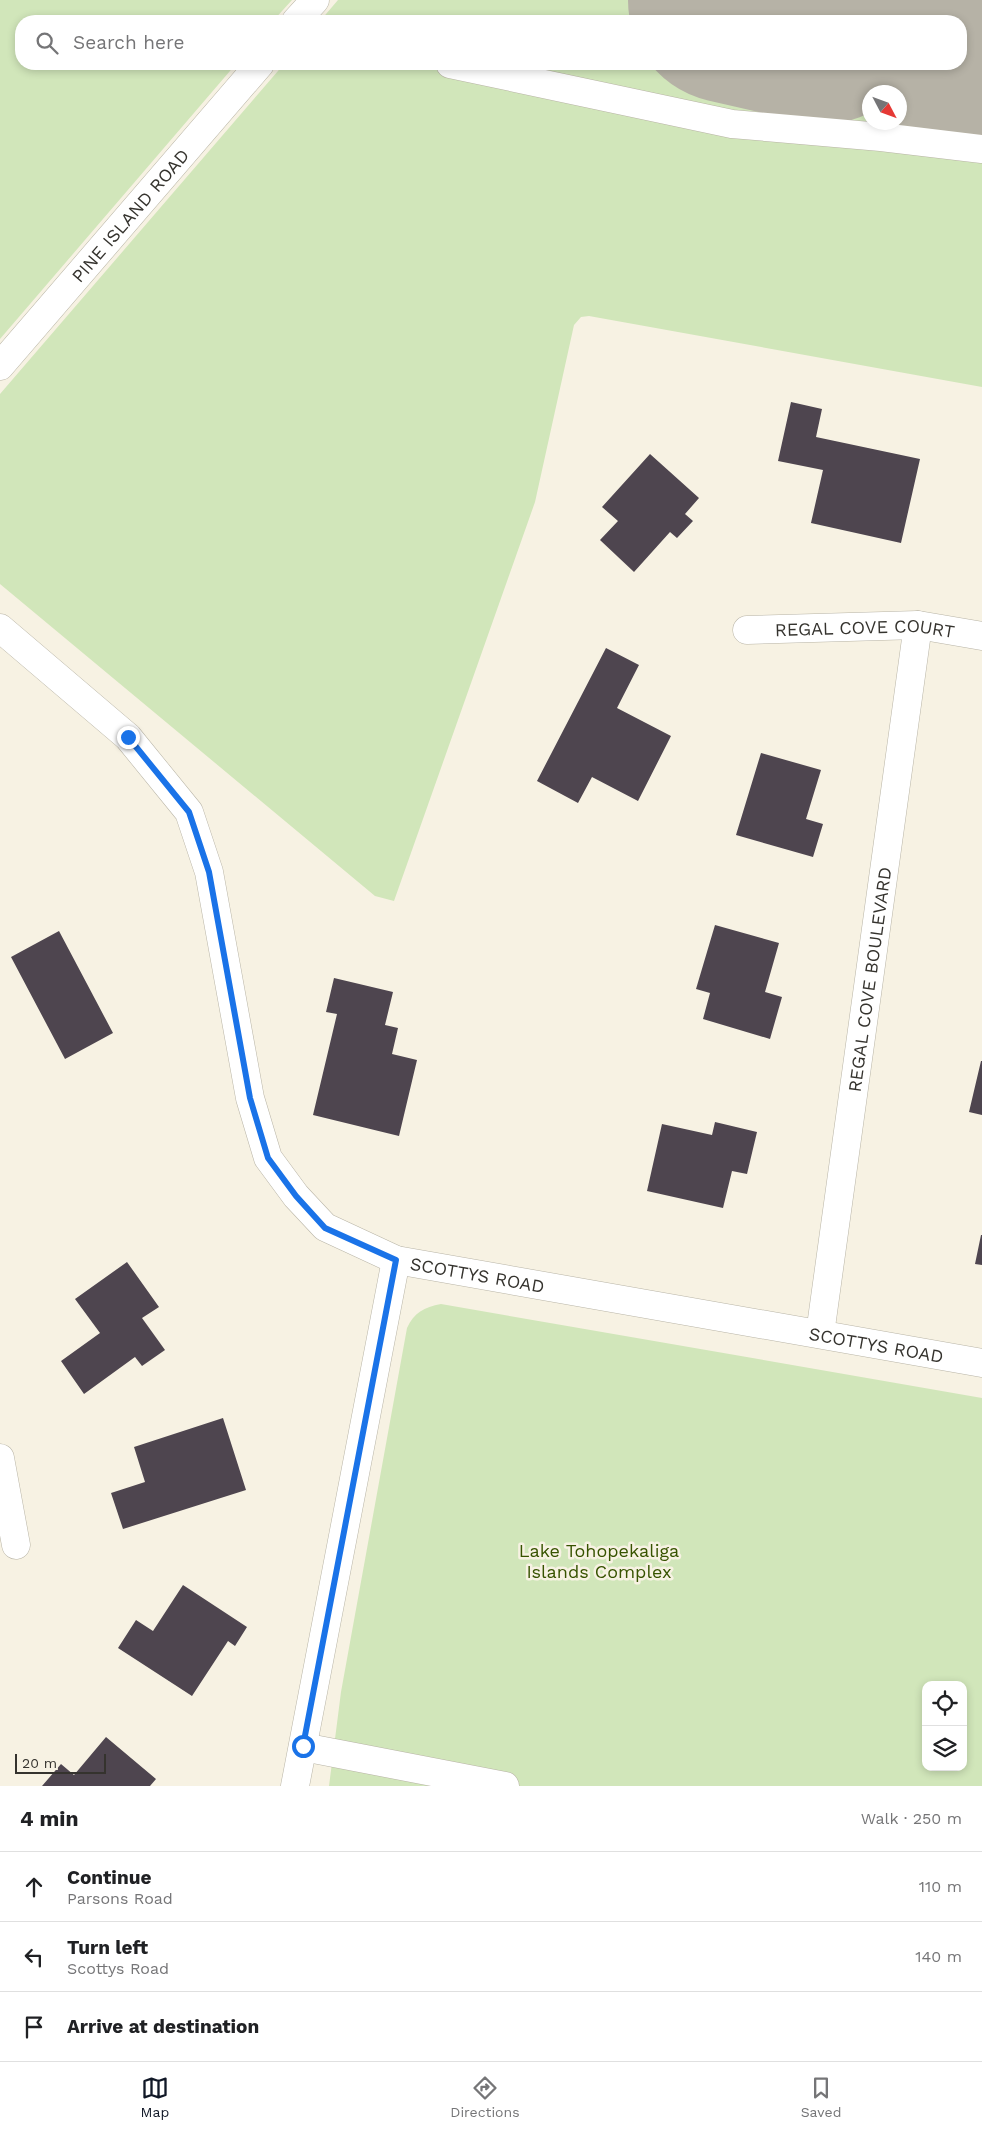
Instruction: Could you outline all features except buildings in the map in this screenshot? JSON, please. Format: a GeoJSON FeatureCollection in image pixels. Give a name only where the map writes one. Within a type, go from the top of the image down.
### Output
{"type":"FeatureCollection","features":[{"type":"Feature","properties":{"kind":"street"},"geometry":{"type":"LineString","coordinates":[[301,15],[315,0]]}},
{"type":"Feature","properties":{"kind":"street","name":"PINE ISLAND ROAD"},"geometry":{"type":"LineString","coordinates":[[0,366],[255,70]]}},
{"type":"Feature","properties":{"kind":"street"},"geometry":{"type":"LineString","coordinates":[[478,70],[732,124],[881,137],[982,149]]}},
{"type":"Feature","properties":{"kind":"street","name":"REGAL COVE COURT"},"geometry":{"type":"LineString","coordinates":[[747,630],[918,625],[982,636]]}},
{"type":"Feature","properties":{"kind":"street","name":"REGAL COVE BOULEVARD"},"geometry":{"type":"LineString","coordinates":[[820,1334],[918,625]]}},
{"type":"Feature","properties":{"kind":"street","name":"SCOTTYS ROAD"},"geometry":{"type":"LineString","coordinates":[[0,628],[128,737],[189,812],[209,872],[250,1098],[268,1158],[296,1196],[325,1228],[396,1260],[982,1363]]}},
{"type":"Feature","properties":{"kind":"street"},"geometry":{"type":"LineString","coordinates":[[295,1786],[396,1260]]}},
{"type":"Feature","properties":{"kind":"street"},"geometry":{"type":"LineString","coordinates":[[0,1458],[16,1544]]}},
{"type":"Feature","properties":{"kind":"street"},"geometry":{"type":"LineString","coordinates":[[303,1746],[505,1786]]}},
{"type":"Feature","properties":{"kind":"green space"},"geometry":{"type":"Polygon","coordinates":[[[0,0],[292,0],[278,15],[15,15],[15,70],[231,70],[0,339],[0,0]]]}},
{"type":"Feature","properties":{"kind":"green space"},"geometry":{"type":"Polygon","coordinates":[[[338,0],[982,0],[982,387],[589,316],[581,317],[574,325],[535,502],[394,901],[375,896],[0,584],[0,394],[279,70],[967,70],[967,15],[325,15],[338,0]]]}},
{"type":"Feature","properties":{"kind":"green space","name":"Lake Tohopekaliga Islands Complex"},"geometry":{"type":"Polygon","coordinates":[[[441,1304],[982,1398],[982,1786],[329,1786],[341,1692],[407,1328],[416,1315],[425,1309],[441,1304]]]}},
{"type":"Feature","properties":{"kind":"runway"},"geometry":{"type":"LineString","coordinates":[[731,0],[797,15]]}},
{"type":"Feature","properties":{"kind":"runway"},"geometry":{"type":"LineString","coordinates":[[967,54],[982,58]]}},
{"type":"Feature","properties":{"kind":"route"},"geometry":{"type":"LineString","coordinates":[[128,737],[189,812],[209,872],[250,1098],[268,1158],[296,1196],[325,1228],[396,1260],[303,1746]]}}]}
